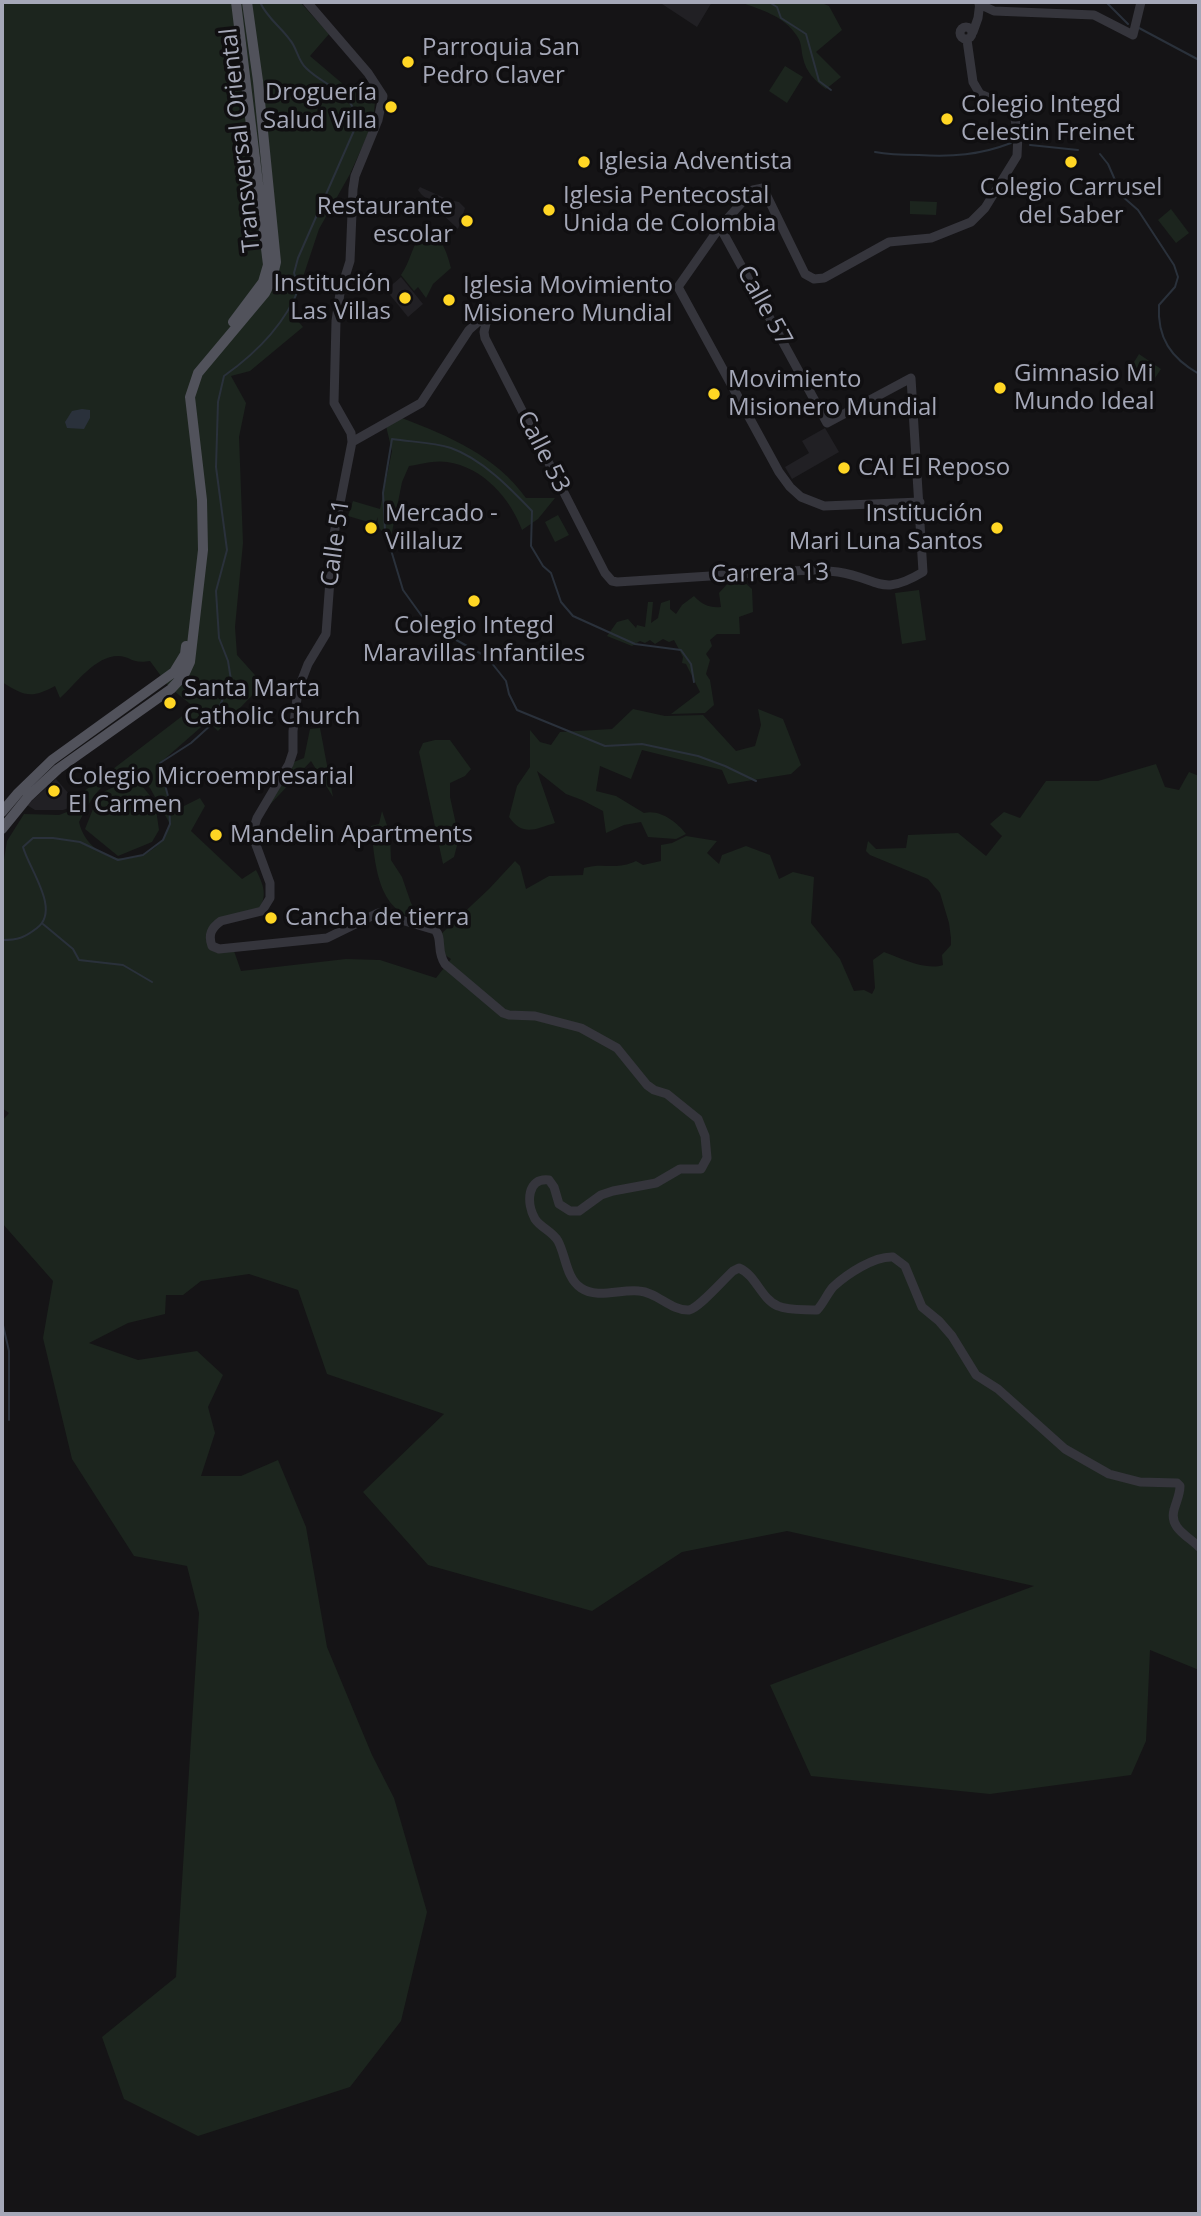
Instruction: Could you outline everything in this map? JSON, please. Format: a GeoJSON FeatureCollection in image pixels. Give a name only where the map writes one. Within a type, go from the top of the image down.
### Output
{"type":"FeatureCollection","features":[{"type":"Feature","properties":{"kind":"main road","name":"Transversal Oriental"},"geometry":{"type":"LineString","coordinates":[[2,812],[45,766],[167,677],[185,654],[197,547],[196,508],[184,412],[185,391],[191,371],[258,289],[268,265],[236,2]]}},
{"type":"Feature","properties":{"kind":"main road","name":"Transversal Oriental"},"geometry":{"type":"LineString","coordinates":[[2,829],[28,797],[58,769],[175,685],[190,662],[204,532],[191,419],[192,387],[198,373],[265,293],[276,262],[258,81],[247,2]]}},
{"type":"Feature","properties":{"kind":"street"},"geometry":{"type":"LineString","coordinates":[[307,2],[368,73],[383,96],[378,120],[355,176],[350,261],[340,293],[336,321],[334,403],[351,433],[352,442]]}},
{"type":"Feature","properties":{"kind":"street"},"geometry":{"type":"LineString","coordinates":[[920,502],[824,506],[801,497],[779,471],[678,288],[720,227],[752,190],[764,188],[805,274],[811,279],[818,279],[889,242],[931,238],[971,222],[985,208],[1017,156],[1018,134],[1014,114],[1008,106],[980,94],[973,82],[968,34],[978,18],[980,3],[994,11],[1094,15],[1134,33],[1141,2]]}},
{"type":"Feature","properties":{"kind":"street","name":"Calle 57"},"geometry":{"type":"LineString","coordinates":[[720,227],[827,423],[911,378],[920,502]]}},
{"type":"Feature","properties":{"kind":"street","name":"Calle 53"},"geometry":{"type":"LineString","coordinates":[[352,442],[421,403],[470,330],[478,322],[488,319],[485,338],[605,573],[612,581]]}},
{"type":"Feature","properties":{"kind":"street","name":"Calle 51"},"geometry":{"type":"LineString","coordinates":[[352,442],[333,539],[326,634],[308,664],[298,690],[293,720],[293,752],[289,764],[257,818],[252,834],[270,883],[270,898],[262,911],[220,921],[212,929],[212,945],[310,942],[327,938],[378,913],[435,930],[439,935],[440,957],[445,964],[503,1013],[536,1016],[587,1031],[617,1048],[647,1085],[684,1106],[702,1125],[707,1158],[703,1167],[680,1169],[656,1184],[601,1195],[579,1210],[570,1211],[559,1203],[550,1180],[537,1180],[534,1183],[530,1192],[533,1216],[558,1241],[573,1283],[589,1293],[641,1291],[659,1297],[674,1307],[687,1310],[696,1306],[733,1271],[741,1269],[778,1306],[817,1310],[832,1289],[845,1278],[878,1259],[893,1257],[905,1266],[922,1307],[952,1336],[976,1375],[998,1389],[1065,1449],[1110,1474],[1140,1482],[1177,1483],[1180,1493],[1173,1511],[1174,1522],[1179,1531],[1199,1547]]}},
{"type":"Feature","properties":{"kind":"street","name":"Carrera 13"},"geometry":{"type":"LineString","coordinates":[[612,581],[617,583],[805,570],[838,572],[881,586],[893,586],[923,572],[920,502]]}},
{"type":"Feature","properties":{"kind":"shaded area"},"geometry":{"type":"Polygon","coordinates":[[[2,2],[300,2],[329,34],[310,56],[350,90],[362,80],[371,90],[375,102],[373,123],[350,174],[319,229],[291,313],[303,327],[250,371],[231,376],[246,403],[239,437],[243,543],[235,627],[237,655],[263,684],[218,731],[208,721],[160,763],[157,770],[164,781],[169,800],[182,807],[200,798],[205,806],[191,831],[242,879],[256,870],[262,885],[264,894],[259,909],[220,918],[209,948],[217,953],[234,951],[241,971],[346,959],[380,960],[436,978],[451,959],[445,955],[441,934],[515,861],[520,866],[526,889],[549,876],[583,875],[584,868],[591,866],[622,865],[636,861],[643,865],[661,861],[661,845],[686,836],[717,841],[707,853],[719,864],[722,855],[746,846],[770,855],[779,879],[793,872],[814,877],[811,923],[840,959],[854,991],[864,990],[872,994],[875,988],[873,960],[884,952],[921,965],[943,965],[942,955],[951,945],[951,938],[940,893],[928,879],[870,855],[866,851],[868,841],[876,849],[906,848],[908,835],[958,833],[986,856],[1002,836],[990,824],[1004,812],[1020,818],[1046,781],[1098,781],[1156,764],[1165,787],[1179,790],[1189,772],[1199,776],[1199,1670],[1150,1650],[1146,1741],[1131,1775],[990,1794],[811,1776],[770,1685],[1034,1586],[787,1531],[682,1552],[592,1611],[428,1565],[363,1492],[444,1414],[327,1374],[298,1290],[249,1274],[201,1281],[183,1295],[166,1295],[165,1314],[128,1323],[89,1343],[138,1360],[197,1351],[223,1375],[208,1407],[215,1433],[201,1476],[241,1476],[278,1460],[306,1527],[327,1647],[372,1755],[394,1798],[427,1912],[401,2021],[350,2087],[198,2136],[124,2099],[102,2037],[176,1977],[199,1613],[187,1566],[134,1556],[72,1459],[43,1338],[53,1281],[2,1223],[2,1121],[9,1113],[2,1108],[2,871],[7,841],[24,814],[59,815],[75,809],[83,792],[194,707],[169,687],[150,661],[138,661],[122,656],[101,661],[60,698],[55,686],[40,693],[28,694],[2,682],[2,2]],[[137,773],[115,779],[100,789],[79,822],[92,846],[115,858],[128,858],[141,856],[163,839],[170,824],[150,788],[137,773]]]}},
{"type":"Feature","properties":{"kind":"shaded area"},"geometry":{"type":"Polygon","coordinates":[[[659,2],[712,2],[697,27],[659,2]]]}},
{"type":"Feature","properties":{"kind":"shaded area"},"geometry":{"type":"Polygon","coordinates":[[[740,2],[819,2],[829,6],[842,30],[816,52],[841,77],[826,89],[809,72],[804,63],[800,41],[791,29],[771,14],[740,2]]]}},
{"type":"Feature","properties":{"kind":"shaded area"},"geometry":{"type":"Polygon","coordinates":[[[785,66],[803,77],[787,103],[769,91],[785,66]]]}},
{"type":"Feature","properties":{"kind":"shaded area"},"geometry":{"type":"Polygon","coordinates":[[[420,187],[459,202],[465,208],[458,229],[421,194],[418,190],[420,187]]]}},
{"type":"Feature","properties":{"kind":"shaded area"},"geometry":{"type":"Polygon","coordinates":[[[910,201],[937,202],[936,215],[910,214],[910,201]]]}},
{"type":"Feature","properties":{"kind":"shaded area"},"geometry":{"type":"Polygon","coordinates":[[[1171,209],[1189,233],[1176,243],[1158,220],[1171,209]]]}},
{"type":"Feature","properties":{"kind":"shaded area"},"geometry":{"type":"Polygon","coordinates":[[[425,232],[440,241],[451,268],[433,284],[426,298],[418,287],[414,291],[401,275],[418,238],[425,232]]]}},
{"type":"Feature","properties":{"kind":"shaded area"},"geometry":{"type":"Polygon","coordinates":[[[401,277],[423,304],[408,317],[386,290],[401,277]]]}},
{"type":"Feature","properties":{"kind":"shaded area"},"geometry":{"type":"Polygon","coordinates":[[[1139,354],[1161,369],[1153,381],[1131,367],[1139,354]]]}},
{"type":"Feature","properties":{"kind":"shaded area"},"geometry":{"type":"Polygon","coordinates":[[[90,410],[90,418],[84,429],[67,428],[65,422],[72,411],[90,410]]]}},
{"type":"Feature","properties":{"kind":"shaded area"},"geometry":{"type":"Polygon","coordinates":[[[402,418],[454,440],[486,459],[501,470],[526,498],[555,498],[538,519],[522,530],[510,507],[494,486],[472,470],[442,462],[409,466],[402,482],[391,537],[386,537],[377,525],[378,517],[375,524],[348,516],[353,501],[380,509],[392,451],[386,426],[402,418]]]}},
{"type":"Feature","properties":{"kind":"shaded area"},"geometry":{"type":"Polygon","coordinates":[[[825,428],[839,452],[792,479],[785,467],[809,453],[802,441],[825,428]]]}},
{"type":"Feature","properties":{"kind":"shaded area"},"geometry":{"type":"Polygon","coordinates":[[[558,515],[569,535],[555,542],[545,522],[558,515]]]}},
{"type":"Feature","properties":{"kind":"shaded area"},"geometry":{"type":"Polygon","coordinates":[[[730,581],[743,581],[752,589],[753,612],[739,617],[740,634],[717,634],[710,640],[712,646],[706,654],[710,660],[706,674],[710,680],[714,705],[705,713],[671,714],[700,692],[686,664],[682,663],[683,657],[674,640],[669,642],[663,639],[655,644],[650,640],[645,643],[640,641],[632,646],[607,636],[617,622],[628,619],[636,628],[637,625],[645,627],[648,602],[653,602],[651,623],[658,618],[661,603],[670,600],[670,609],[676,614],[682,605],[694,596],[706,605],[721,607],[719,593],[730,581]]]}},
{"type":"Feature","properties":{"kind":"shaded area"},"geometry":{"type":"Polygon","coordinates":[[[919,590],[926,640],[902,644],[895,593],[919,590]]]}},
{"type":"Feature","properties":{"kind":"shaded area"},"geometry":{"type":"Polygon","coordinates":[[[633,709],[665,716],[703,715],[736,751],[755,746],[761,725],[758,709],[783,719],[801,765],[791,774],[728,784],[722,770],[642,750],[631,779],[600,766],[596,791],[616,796],[644,813],[656,813],[668,818],[686,834],[676,839],[648,837],[641,822],[624,825],[606,833],[603,811],[566,794],[537,771],[555,823],[530,830],[514,823],[509,817],[517,786],[530,767],[530,730],[540,742],[551,745],[560,732],[612,729],[633,709]]]}},
{"type":"Feature","properties":{"kind":"shaded area"},"geometry":{"type":"Polygon","coordinates":[[[320,728],[333,797],[311,761],[263,812],[294,762],[304,758],[310,729],[320,728]]]}},
{"type":"Feature","properties":{"kind":"shaded area"},"geometry":{"type":"Polygon","coordinates":[[[450,740],[471,769],[465,776],[450,783],[450,797],[459,838],[454,857],[443,864],[419,752],[423,743],[450,740]]]}},
{"type":"Feature","properties":{"kind":"shaded area"},"geometry":{"type":"Polygon","coordinates":[[[135,777],[155,802],[159,830],[152,842],[118,856],[85,829],[99,794],[135,777]]]}},
{"type":"Feature","properties":{"kind":"shaded area","name":"Colegio Microempresarial El Carmen"},"geometry":{"type":"Polygon","coordinates":[[[56,779],[77,803],[74,806],[63,810],[35,810],[27,805],[56,779]]]}},
{"type":"Feature","properties":{"kind":"shaded area"},"geometry":{"type":"Polygon","coordinates":[[[382,811],[390,834],[391,860],[402,877],[411,903],[421,920],[406,915],[395,907],[381,884],[371,826],[379,824],[382,811]]]}},
{"type":"Feature","properties":{"kind":"waterway"},"geometry":{"type":"LineString","coordinates":[[2,940],[24,936],[44,920],[45,900],[23,847],[33,838],[80,842],[118,860],[143,855],[163,840],[170,824],[169,800],[164,781],[157,771],[160,763],[191,743],[212,724],[231,680],[228,661],[219,638],[216,591],[227,550],[216,467],[218,402],[224,376],[268,337],[293,301],[299,288],[294,273],[298,258],[356,126],[352,105],[303,65],[292,43],[260,2]]}},
{"type":"Feature","properties":{"kind":"waterway"},"geometry":{"type":"LineString","coordinates":[[769,2],[777,7],[781,18],[806,34],[819,81],[831,90]]}},
{"type":"Feature","properties":{"kind":"waterway"},"geometry":{"type":"LineString","coordinates":[[1106,2],[1128,24]]}},
{"type":"Feature","properties":{"kind":"waterway"},"geometry":{"type":"LineString","coordinates":[[1139,28],[1199,60]]}},
{"type":"Feature","properties":{"kind":"waterway"},"geometry":{"type":"LineString","coordinates":[[875,152],[897,155],[954,155],[977,153],[1011,143]]}},
{"type":"Feature","properties":{"kind":"waterway"},"geometry":{"type":"LineString","coordinates":[[1030,145],[1078,150]]}},
{"type":"Feature","properties":{"kind":"waterway"},"geometry":{"type":"LineString","coordinates":[[1100,154],[1108,164],[1122,196],[1138,210],[1174,265],[1178,277],[1175,287],[1159,305],[1160,327],[1174,354],[1199,374]]}},
{"type":"Feature","properties":{"kind":"waterway"},"geometry":{"type":"LineString","coordinates":[[694,682],[691,664],[681,650],[635,644],[573,616],[561,602],[551,573],[543,566],[531,546],[532,511],[495,475],[474,459],[451,448],[392,439],[383,493],[385,530],[403,590],[421,615],[449,636],[487,657],[506,681],[517,710],[605,746],[642,744],[698,756],[756,781]]}},
{"type":"Feature","properties":{"kind":"waterway"},"geometry":{"type":"LineString","coordinates":[[43,924],[73,949],[79,960],[123,965],[152,982]]}},
{"type":"Feature","properties":{"kind":"waterway"},"geometry":{"type":"LineString","coordinates":[[2,1321],[9,1351],[9,1420]]}},
{"type":"Feature","properties":{"kind":"place","name":"Parroquia San Pedro Claver"},"geometry":{"type":"Point","coordinates":[408,62]}},
{"type":"Feature","properties":{"kind":"place","name":"Droguería Salud Villa"},"geometry":{"type":"Point","coordinates":[391,107]}},
{"type":"Feature","properties":{"kind":"place","name":"Colegio Integd Celestin Freinet"},"geometry":{"type":"Point","coordinates":[947,119]}},
{"type":"Feature","properties":{"kind":"place","name":"Iglesia Adventista"},"geometry":{"type":"Point","coordinates":[584,162]}},
{"type":"Feature","properties":{"kind":"place","name":"Colegio Carrusel del Saber"},"geometry":{"type":"Point","coordinates":[1071,162]}},
{"type":"Feature","properties":{"kind":"place","name":"Iglesia Pentecostal Unida de Colombia"},"geometry":{"type":"Point","coordinates":[549,210]}},
{"type":"Feature","properties":{"kind":"place","name":"Restaurante escolar"},"geometry":{"type":"Point","coordinates":[467,221]}},
{"type":"Feature","properties":{"kind":"place","name":"Institución Las Villas"},"geometry":{"type":"Point","coordinates":[405,298]}},
{"type":"Feature","properties":{"kind":"place","name":"Iglesia Movimiento Misionero Mundial"},"geometry":{"type":"Point","coordinates":[449,300]}},
{"type":"Feature","properties":{"kind":"place","name":"Gimnasio Mi Mundo Ideal"},"geometry":{"type":"Point","coordinates":[1000,388]}},
{"type":"Feature","properties":{"kind":"place","name":"Movimiento Misionero Mundial"},"geometry":{"type":"Point","coordinates":[714,394]}},
{"type":"Feature","properties":{"kind":"place","name":"CAI El Reposo"},"geometry":{"type":"Point","coordinates":[844,468]}},
{"type":"Feature","properties":{"kind":"place","name":"Mercado - Villaluz"},"geometry":{"type":"Point","coordinates":[371,528]}},
{"type":"Feature","properties":{"kind":"place","name":"Institución Mari Luna Santos"},"geometry":{"type":"Point","coordinates":[997,528]}},
{"type":"Feature","properties":{"kind":"place","name":"Colegio Integd Maravillas Infantiles"},"geometry":{"type":"Point","coordinates":[474,601]}},
{"type":"Feature","properties":{"kind":"place","name":"Santa Marta Catholic Church"},"geometry":{"type":"Point","coordinates":[170,703]}},
{"type":"Feature","properties":{"kind":"place","name":"Colegio Microempresarial El Carmen"},"geometry":{"type":"Point","coordinates":[54,791]}},
{"type":"Feature","properties":{"kind":"place","name":"Mandelin Apartments"},"geometry":{"type":"Point","coordinates":[216,835]}},
{"type":"Feature","properties":{"kind":"place","name":"Cancha de tierra"},"geometry":{"type":"Point","coordinates":[271,918]}}]}
